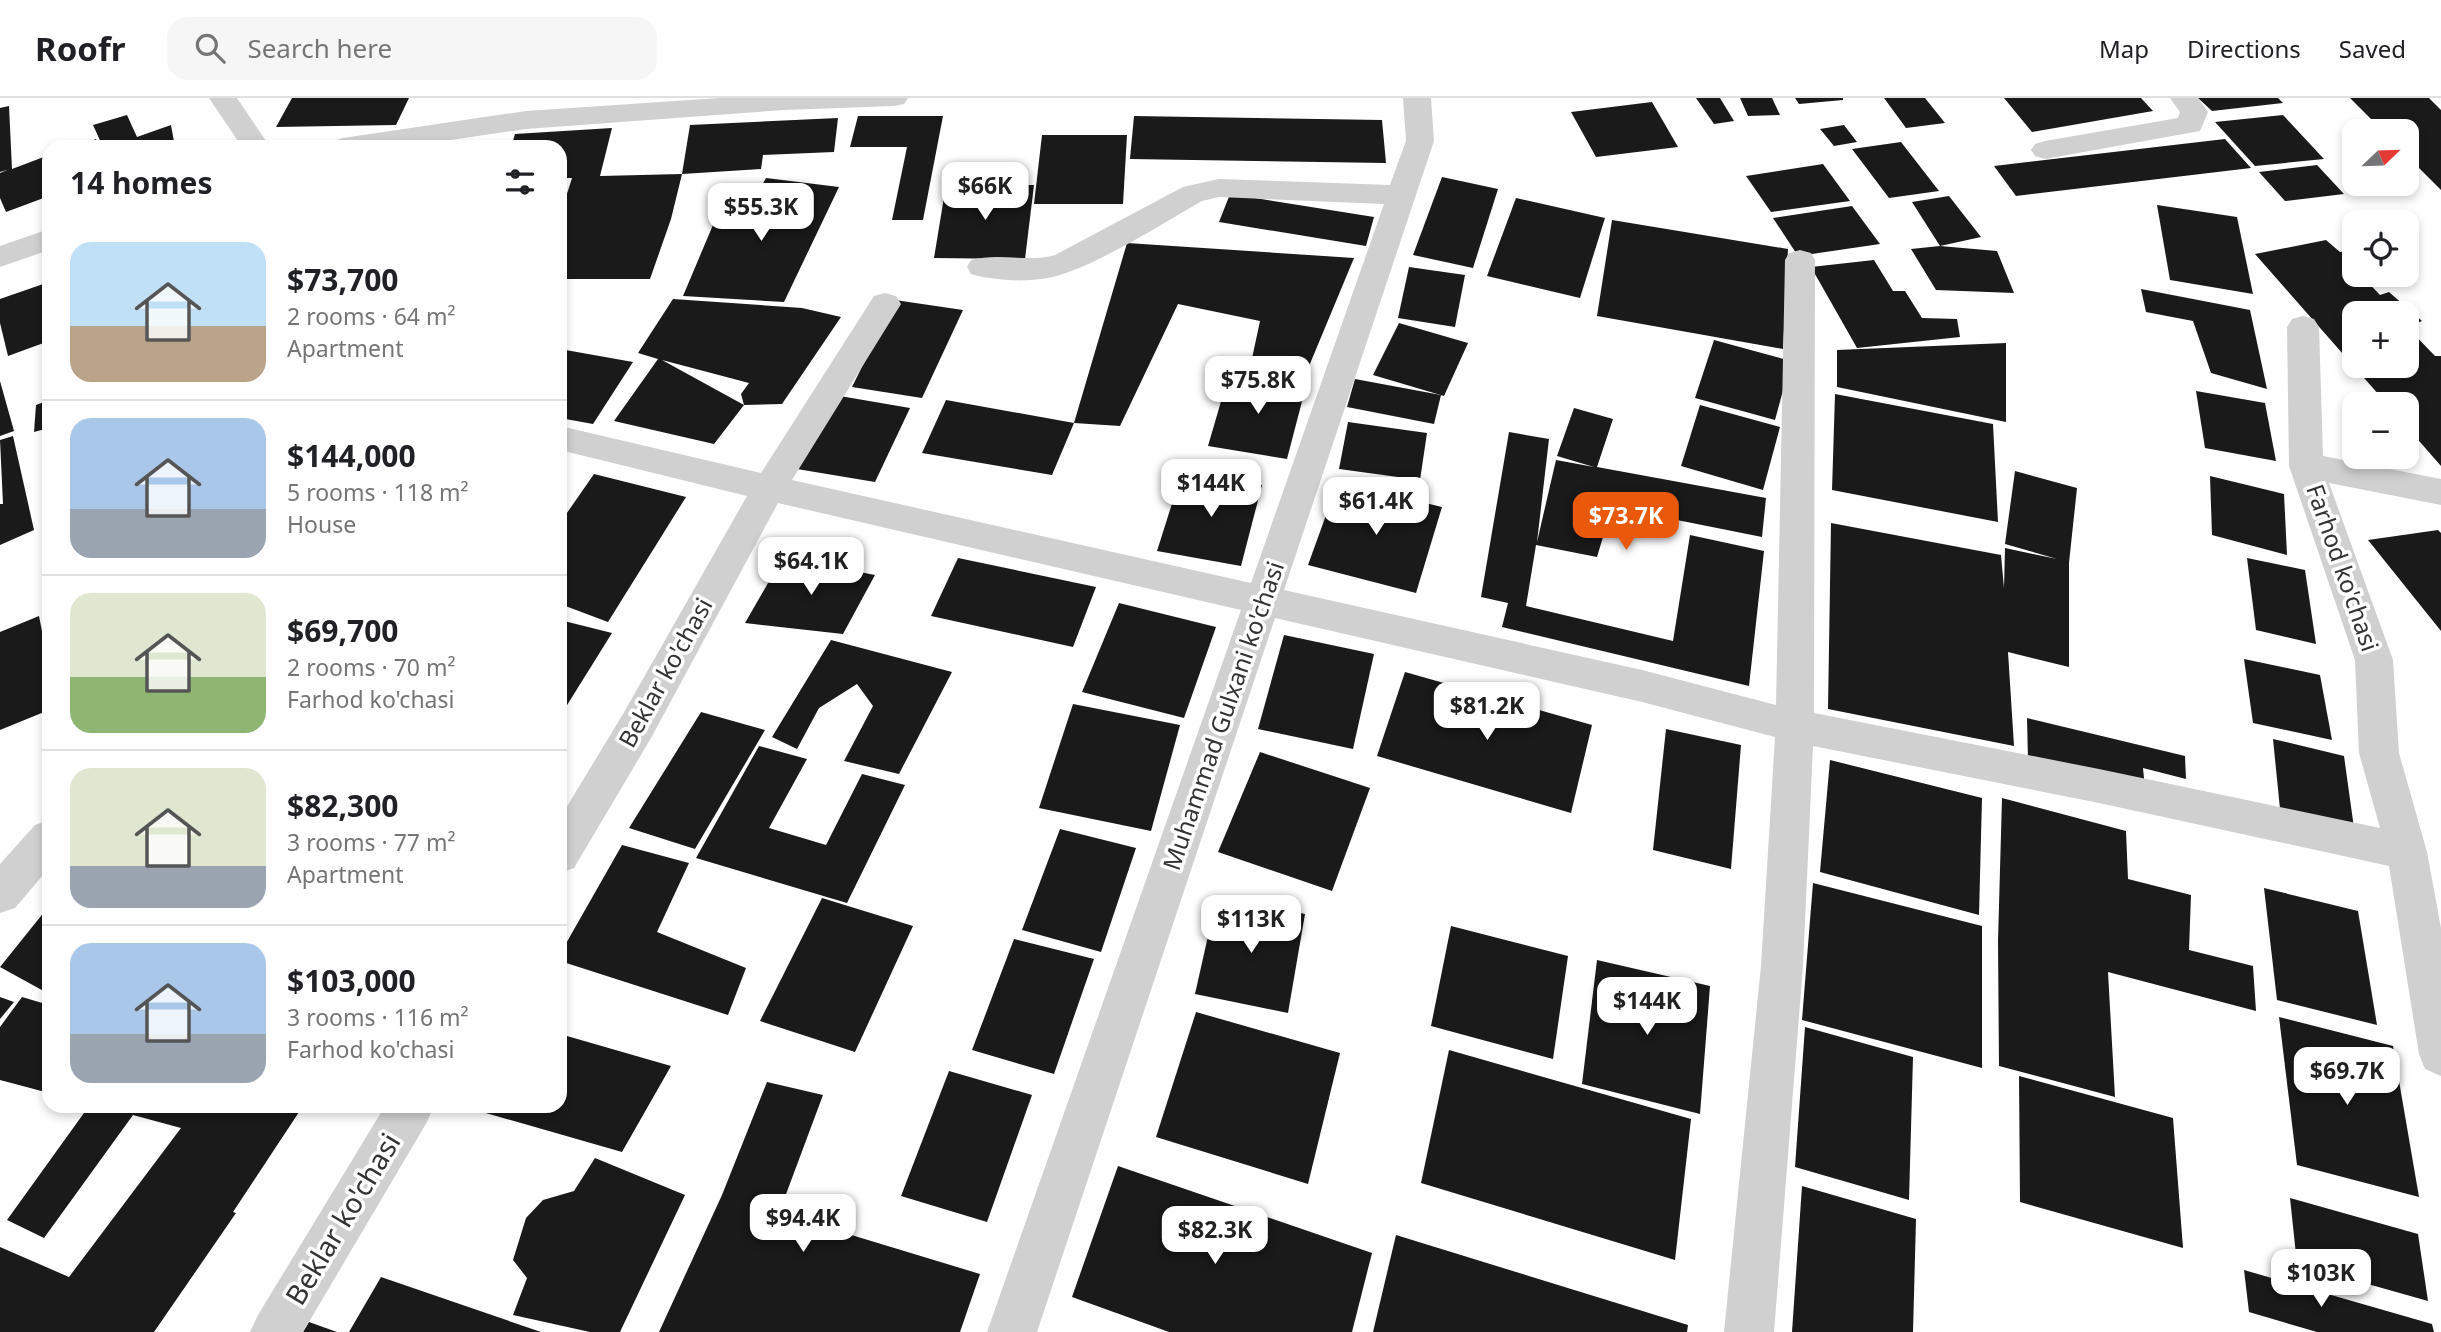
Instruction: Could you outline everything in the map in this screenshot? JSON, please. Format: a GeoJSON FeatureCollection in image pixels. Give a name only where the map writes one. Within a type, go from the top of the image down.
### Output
{"type":"FeatureCollection","features":[{"type":"Feature","properties":{"kind":"street"},"geometry":{"type":"LineString","coordinates":[[223,98],[251,140]]}},
{"type":"Feature","properties":{"kind":"street"},"geometry":{"type":"LineString","coordinates":[[390,140],[526,120],[783,102],[894,98]]}},
{"type":"Feature","properties":{"kind":"street","name":"Muhammad Gulxani ko'chasi"},"geometry":{"type":"LineString","coordinates":[[1013,1332],[1420,141],[1417,98]]}},
{"type":"Feature","properties":{"kind":"street"},"geometry":{"type":"LineString","coordinates":[[2045,150],[2190,125],[2194,112],[2184,98]]}},
{"type":"Feature","properties":{"kind":"street"},"geometry":{"type":"LineString","coordinates":[[982,267],[1042,269],[1066,262],[1193,194],[1219,188],[1402,195]]}},
{"type":"Feature","properties":{"kind":"street"},"geometry":{"type":"LineString","coordinates":[[0,257],[42,242]]}},
{"type":"Feature","properties":{"kind":"street"},"geometry":{"type":"LineString","coordinates":[[1749,1332],[1782,966],[1796,726],[1800,261]]}},
{"type":"Feature","properties":{"kind":"street","name":"Beklar ko'chasi"},"geometry":{"type":"LineString","coordinates":[[567,843],[637,726],[769,488],[884,304]]}},
{"type":"Feature","properties":{"kind":"street","name":"Farhod ko'chasi"},"geometry":{"type":"LineString","coordinates":[[2303,327],[2306,466],[2374,660],[2379,752],[2407,852],[2441,1054]]}},
{"type":"Feature","properties":{"kind":"street"},"geometry":{"type":"LineString","coordinates":[[567,440],[1642,687],[1796,726],[2099,786],[2407,852]]}},
{"type":"Feature","properties":{"kind":"street"},"geometry":{"type":"LineString","coordinates":[[2306,466],[2441,492]]}},
{"type":"Feature","properties":{"kind":"street"},"geometry":{"type":"LineString","coordinates":[[0,894],[42,846]]}},
{"type":"Feature","properties":{"kind":"street","name":"Beklar ko'chasi"},"geometry":{"type":"LineString","coordinates":[[275,1332],[407,1113]]}},
{"type":"Feature","properties":{"kind":"building"},"geometry":{"type":"Polygon","coordinates":[[[292,98],[409,98],[396,125],[276,127],[292,98]]]}},
{"type":"Feature","properties":{"kind":"building"},"geometry":{"type":"Polygon","coordinates":[[[1696,98],[1720,98],[1734,121],[1714,124],[1696,98]]]}},
{"type":"Feature","properties":{"kind":"building"},"geometry":{"type":"Polygon","coordinates":[[[1740,98],[1772,98],[1780,115],[1748,116],[1740,98]]]}},
{"type":"Feature","properties":{"kind":"building"},"geometry":{"type":"Polygon","coordinates":[[[1795,98],[1843,98],[1843,100],[1799,104],[1795,98]]]}},
{"type":"Feature","properties":{"kind":"building"},"geometry":{"type":"Polygon","coordinates":[[[1884,98],[1925,98],[1945,123],[1906,128],[1884,98]]]}},
{"type":"Feature","properties":{"kind":"building"},"geometry":{"type":"Polygon","coordinates":[[[2004,98],[2141,98],[2153,111],[2032,132],[2004,98]]]}},
{"type":"Feature","properties":{"kind":"building"},"geometry":{"type":"Polygon","coordinates":[[[2198,98],[2278,98],[2283,103],[2212,111],[2198,98]]]}},
{"type":"Feature","properties":{"kind":"building"},"geometry":{"type":"Polygon","coordinates":[[[2350,98],[2429,98],[2441,110],[2441,190],[2419,168],[2419,119],[2371,119],[2350,98]]]}},
{"type":"Feature","properties":{"kind":"building"},"geometry":{"type":"Polygon","coordinates":[[[1652,102],[1678,147],[1596,157],[1571,112],[1652,102]]]}},
{"type":"Feature","properties":{"kind":"building"},"geometry":{"type":"Polygon","coordinates":[[[9,106],[12,169],[42,158],[42,199],[6,212],[0,198],[0,173],[7,170],[0,172],[0,108],[9,106]]]}},
{"type":"Feature","properties":{"kind":"building"},"geometry":{"type":"Polygon","coordinates":[[[127,115],[137,137],[171,125],[174,140],[100,140],[93,125],[127,115]]]}},
{"type":"Feature","properties":{"kind":"building"},"geometry":{"type":"Polygon","coordinates":[[[2283,115],[2324,159],[2255,166],[2215,122],[2283,115]]]}},
{"type":"Feature","properties":{"kind":"building"},"geometry":{"type":"Polygon","coordinates":[[[858,116],[943,116],[923,220],[892,220],[907,147],[850,147],[858,116]]]}},
{"type":"Feature","properties":{"kind":"building"},"geometry":{"type":"Polygon","coordinates":[[[1134,116],[1382,120],[1386,163],[1130,159],[1134,116]]]}},
{"type":"Feature","properties":{"kind":"building"},"geometry":{"type":"Polygon","coordinates":[[[838,118],[834,152],[763,155],[761,169],[682,174],[690,125],[838,118]]]}},
{"type":"Feature","properties":{"kind":"building"},"geometry":{"type":"Polygon","coordinates":[[[1844,125],[1857,142],[1834,146],[1820,129],[1844,125]]]}},
{"type":"Feature","properties":{"kind":"building"},"geometry":{"type":"Polygon","coordinates":[[[612,128],[600,176],[682,174],[671,219],[650,279],[567,279],[567,194],[572,178],[567,178],[567,140],[513,140],[515,134],[612,128]]]}},
{"type":"Feature","properties":{"kind":"building"},"geometry":{"type":"Polygon","coordinates":[[[1042,135],[1127,135],[1123,204],[1034,204],[1042,135]]]}},
{"type":"Feature","properties":{"kind":"building"},"geometry":{"type":"Polygon","coordinates":[[[2225,139],[2251,168],[2016,196],[1994,166],[2225,139]]]}},
{"type":"Feature","properties":{"kind":"building"},"geometry":{"type":"Polygon","coordinates":[[[1901,142],[1939,191],[1889,198],[1852,149],[1901,142]]]}},
{"type":"Feature","properties":{"kind":"building"},"geometry":{"type":"Polygon","coordinates":[[[1823,164],[1850,201],[1771,212],[1746,176],[1823,164]]]}},
{"type":"Feature","properties":{"kind":"building"},"geometry":{"type":"Polygon","coordinates":[[[2317,165],[2342,194],[2285,201],[2259,172],[2317,165]]]}},
{"type":"Feature","properties":{"kind":"building"},"geometry":{"type":"Polygon","coordinates":[[[1442,177],[1498,189],[1473,268],[1413,255],[1442,177]]]}},
{"type":"Feature","properties":{"kind":"building"},"geometry":{"type":"Polygon","coordinates":[[[766,178],[839,187],[784,302],[683,296],[721,206],[795,214],[750,207],[766,178]]]}},
{"type":"Feature","properties":{"kind":"building"},"geometry":{"type":"Polygon","coordinates":[[[946,185],[1034,185],[1025,259],[934,258],[946,185]]]}},
{"type":"Feature","properties":{"kind":"building"},"geometry":{"type":"Polygon","coordinates":[[[1230,194],[1374,217],[1366,246],[1219,222],[1230,194]]]}},
{"type":"Feature","properties":{"kind":"building"},"geometry":{"type":"Polygon","coordinates":[[[1949,196],[1981,237],[1940,246],[1912,202],[1949,196]]]}},
{"type":"Feature","properties":{"kind":"building"},"geometry":{"type":"Polygon","coordinates":[[[1516,198],[1605,218],[1580,298],[1487,276],[1516,198]]]}},
{"type":"Feature","properties":{"kind":"building"},"geometry":{"type":"Polygon","coordinates":[[[2157,205],[2237,217],[2253,294],[2170,280],[2157,205]]]}},
{"type":"Feature","properties":{"kind":"building"},"geometry":{"type":"Polygon","coordinates":[[[1852,206],[1880,244],[1798,256],[1773,218],[1852,206]]]}},
{"type":"Feature","properties":{"kind":"building"},"geometry":{"type":"Polygon","coordinates":[[[1612,220],[1788,249],[1783,349],[1597,316],[1612,220]]]}},
{"type":"Feature","properties":{"kind":"building"},"geometry":{"type":"Polygon","coordinates":[[[2326,240],[2342,252],[2342,287],[2372,287],[2380,295],[2389,292],[2399,301],[2342,301],[2342,353],[2255,254],[2326,240]]]}},
{"type":"Feature","properties":{"kind":"building"},"geometry":{"type":"Polygon","coordinates":[[[1127,243],[1354,258],[1307,371],[1251,363],[1260,321],[1178,304],[1120,426],[1074,423],[1127,243]]]}},
{"type":"Feature","properties":{"kind":"building"},"geometry":{"type":"Polygon","coordinates":[[[1940,246],[1997,251],[2014,293],[1936,290],[1911,249],[1940,246]]]}},
{"type":"Feature","properties":{"kind":"building"},"geometry":{"type":"Polygon","coordinates":[[[1874,260],[1893,291],[1905,291],[1922,318],[1957,319],[1960,337],[1857,348],[1811,267],[1874,260]]]}},
{"type":"Feature","properties":{"kind":"building"},"geometry":{"type":"Polygon","coordinates":[[[1409,267],[1465,275],[1455,327],[1398,318],[1409,267]]]}},
{"type":"Feature","properties":{"kind":"building"},"geometry":{"type":"Polygon","coordinates":[[[42,284],[42,344],[8,356],[0,323],[0,299],[42,284]]]}},
{"type":"Feature","properties":{"kind":"building"},"geometry":{"type":"Polygon","coordinates":[[[2141,289],[2250,310],[2267,389],[2211,373],[2193,321],[2146,312],[2141,289]]]}},
{"type":"Feature","properties":{"kind":"building"},"geometry":{"type":"Polygon","coordinates":[[[673,299],[802,308],[841,317],[782,404],[744,405],[714,444],[614,421],[658,359],[638,353],[673,299]],[[662,360],[744,405],[741,394],[749,383],[662,360]]]}},
{"type":"Feature","properties":{"kind":"building"},"geometry":{"type":"Polygon","coordinates":[[[895,300],[963,310],[922,398],[852,387],[895,300]]]}},
{"type":"Feature","properties":{"kind":"building"},"geometry":{"type":"Polygon","coordinates":[[[1399,323],[1468,343],[1444,396],[1373,375],[1399,323]]]}},
{"type":"Feature","properties":{"kind":"building"},"geometry":{"type":"Polygon","coordinates":[[[2419,339],[2435,356],[2441,356],[2441,466],[2419,441],[2419,392],[2376,392],[2364,378],[2419,378],[2419,339]]]}},
{"type":"Feature","properties":{"kind":"building"},"geometry":{"type":"Polygon","coordinates":[[[1714,340],[1791,361],[1775,420],[1695,398],[1714,340]]]}},
{"type":"Feature","properties":{"kind":"building"},"geometry":{"type":"Polygon","coordinates":[[[2006,343],[2006,422],[1837,387],[1837,350],[2006,343]]]}},
{"type":"Feature","properties":{"kind":"building"},"geometry":{"type":"Polygon","coordinates":[[[567,350],[633,362],[593,424],[567,419],[567,350]]]}},
{"type":"Feature","properties":{"kind":"building"},"geometry":{"type":"Polygon","coordinates":[[[1229,374],[1306,386],[1287,459],[1208,446],[1229,374]]]}},
{"type":"Feature","properties":{"kind":"building"},"geometry":{"type":"Polygon","coordinates":[[[1355,379],[1441,395],[1434,424],[1347,407],[1355,379]]]}},
{"type":"Feature","properties":{"kind":"building"},"geometry":{"type":"Polygon","coordinates":[[[0,381],[14,431],[0,436],[0,381]]]}},
{"type":"Feature","properties":{"kind":"building"},"geometry":{"type":"Polygon","coordinates":[[[2196,391],[2265,403],[2276,461],[2205,448],[2196,391]]]}},
{"type":"Feature","properties":{"kind":"building"},"geometry":{"type":"Polygon","coordinates":[[[1835,394],[1993,424],[1998,522],[1832,490],[1835,394]]]}},
{"type":"Feature","properties":{"kind":"building"},"geometry":{"type":"Polygon","coordinates":[[[834,395],[910,408],[875,482],[797,469],[834,395]]]}},
{"type":"Feature","properties":{"kind":"building"},"geometry":{"type":"Polygon","coordinates":[[[946,400],[1074,423],[1052,475],[922,453],[946,400]]]}},
{"type":"Feature","properties":{"kind":"building"},"geometry":{"type":"Polygon","coordinates":[[[42,403],[42,430],[34,432],[36,405],[42,403]]]}},
{"type":"Feature","properties":{"kind":"building"},"geometry":{"type":"Polygon","coordinates":[[[1700,405],[1780,427],[1763,490],[1681,466],[1700,405]]]}},
{"type":"Feature","properties":{"kind":"building"},"geometry":{"type":"Polygon","coordinates":[[[1574,408],[1613,419],[1597,467],[1766,498],[1762,537],[1612,507],[1597,557],[1536,545],[1526,606],[1673,641],[1690,535],[1764,551],[1749,686],[1502,627],[1508,603],[1481,597],[1509,432],[1549,439],[1537,542],[1556,460],[1594,467],[1557,456],[1574,408]]]}},
{"type":"Feature","properties":{"kind":"building"},"geometry":{"type":"Polygon","coordinates":[[[1348,422],[1427,433],[1420,480],[1339,469],[1348,422]]]}},
{"type":"Feature","properties":{"kind":"building"},"geometry":{"type":"Polygon","coordinates":[[[13,436],[34,530],[0,545],[0,504],[3,504],[0,440],[13,436]]]}},
{"type":"Feature","properties":{"kind":"building"},"geometry":{"type":"Polygon","coordinates":[[[2015,471],[2077,488],[2069,563],[2069,667],[2008,652],[2014,746],[1828,709],[1831,523],[2001,555],[2004,588],[2005,548],[2057,559],[2005,544],[2015,471]]]}},
{"type":"Feature","properties":{"kind":"building"},"geometry":{"type":"Polygon","coordinates":[[[1182,472],[1262,485],[1241,566],[1157,551],[1182,472]]]}},
{"type":"Feature","properties":{"kind":"building"},"geometry":{"type":"Polygon","coordinates":[[[594,474],[686,497],[608,622],[567,607],[567,513],[594,474]]]}},
{"type":"Feature","properties":{"kind":"building"},"geometry":{"type":"Polygon","coordinates":[[[2210,476],[2284,494],[2287,555],[2212,535],[2210,476]]]}},
{"type":"Feature","properties":{"kind":"building"},"geometry":{"type":"Polygon","coordinates":[[[1338,482],[1442,507],[1416,593],[1308,565],[1338,482]]]}},
{"type":"Feature","properties":{"kind":"building"},"geometry":{"type":"Polygon","coordinates":[[[2438,530],[2441,533],[2441,631],[2368,540],[2438,530]]]}},
{"type":"Feature","properties":{"kind":"building"},"geometry":{"type":"Polygon","coordinates":[[[783,557],[875,575],[843,634],[745,623],[783,557]]]}},
{"type":"Feature","properties":{"kind":"building"},"geometry":{"type":"Polygon","coordinates":[[[958,558],[1096,587],[1073,647],[931,616],[958,558]]]}},
{"type":"Feature","properties":{"kind":"building"},"geometry":{"type":"Polygon","coordinates":[[[2247,558],[2305,570],[2316,644],[2256,630],[2247,558]]]}},
{"type":"Feature","properties":{"kind":"building"},"geometry":{"type":"Polygon","coordinates":[[[1119,603],[1216,627],[1184,718],[1082,692],[1119,603]]]}},
{"type":"Feature","properties":{"kind":"building"},"geometry":{"type":"Polygon","coordinates":[[[39,616],[42,631],[42,713],[0,730],[0,632],[39,616]]]}},
{"type":"Feature","properties":{"kind":"building"},"geometry":{"type":"Polygon","coordinates":[[[567,622],[612,633],[567,705],[567,622]]]}},
{"type":"Feature","properties":{"kind":"building"},"geometry":{"type":"Polygon","coordinates":[[[1284,635],[1374,654],[1353,749],[1258,729],[1284,635]]]}},
{"type":"Feature","properties":{"kind":"building"},"geometry":{"type":"Polygon","coordinates":[[[831,640],[952,672],[899,774],[844,761],[873,706],[857,684],[819,708],[797,749],[772,737],[831,640]]]}},
{"type":"Feature","properties":{"kind":"building"},"geometry":{"type":"Polygon","coordinates":[[[2244,659],[2320,675],[2332,740],[2253,723],[2244,659]]]}},
{"type":"Feature","properties":{"kind":"building"},"geometry":{"type":"Polygon","coordinates":[[[1405,672],[1592,725],[1571,813],[1377,756],[1405,672]]]}},
{"type":"Feature","properties":{"kind":"building"},"geometry":{"type":"Polygon","coordinates":[[[1073,704],[1180,725],[1151,831],[1039,808],[1073,704]]]}},
{"type":"Feature","properties":{"kind":"building"},"geometry":{"type":"Polygon","coordinates":[[[701,712],[765,730],[695,849],[629,828],[701,712]]]}},
{"type":"Feature","properties":{"kind":"building"},"geometry":{"type":"Polygon","coordinates":[[[2027,718],[2185,756],[2186,779],[2143,768],[2145,788],[2028,761],[2027,718]]]}},
{"type":"Feature","properties":{"kind":"building"},"geometry":{"type":"Polygon","coordinates":[[[1666,729],[1741,745],[1731,869],[1653,850],[1666,729]]]}},
{"type":"Feature","properties":{"kind":"building"},"geometry":{"type":"Polygon","coordinates":[[[2273,739],[2344,756],[2354,828],[2280,809],[2273,739]]]}},
{"type":"Feature","properties":{"kind":"building"},"geometry":{"type":"Polygon","coordinates":[[[759,746],[807,759],[769,828],[826,845],[862,774],[905,785],[847,903],[696,858],[759,746]]]}},
{"type":"Feature","properties":{"kind":"building"},"geometry":{"type":"Polygon","coordinates":[[[1260,752],[1370,788],[1332,891],[1218,852],[1260,752]]]}},
{"type":"Feature","properties":{"kind":"building"},"geometry":{"type":"Polygon","coordinates":[[[1830,760],[1982,798],[1979,915],[1820,872],[1830,760]]]}},
{"type":"Feature","properties":{"kind":"building"},"geometry":{"type":"Polygon","coordinates":[[[2002,798],[2126,831],[2128,879],[2191,895],[2189,950],[2253,966],[2256,1011],[2108,972],[2115,1097],[1999,1066],[1998,941],[2002,798]]]}},
{"type":"Feature","properties":{"kind":"building"},"geometry":{"type":"Polygon","coordinates":[[[1060,829],[1136,848],[1101,952],[1022,930],[1060,829]]]}},
{"type":"Feature","properties":{"kind":"building"},"geometry":{"type":"Polygon","coordinates":[[[622,845],[689,863],[657,932],[746,968],[728,1015],[567,963],[567,942],[622,845]]]}},
{"type":"Feature","properties":{"kind":"building"},"geometry":{"type":"Polygon","coordinates":[[[1813,883],[1982,926],[1982,1068],[1802,1020],[1813,883]]]}},
{"type":"Feature","properties":{"kind":"building"},"geometry":{"type":"Polygon","coordinates":[[[2264,888],[2358,911],[2377,1025],[2277,1000],[2264,888]]]}},
{"type":"Feature","properties":{"kind":"building"},"geometry":{"type":"Polygon","coordinates":[[[1217,896],[1305,914],[1288,1013],[1195,994],[1217,896]]]}},
{"type":"Feature","properties":{"kind":"building"},"geometry":{"type":"Polygon","coordinates":[[[822,898],[913,926],[855,1052],[760,1021],[822,898]]]}},
{"type":"Feature","properties":{"kind":"building"},"geometry":{"type":"Polygon","coordinates":[[[42,915],[42,990],[0,967],[42,915]]]}},
{"type":"Feature","properties":{"kind":"building"},"geometry":{"type":"Polygon","coordinates":[[[1451,926],[1568,956],[1553,1059],[1431,1026],[1451,926]]]}},
{"type":"Feature","properties":{"kind":"building"},"geometry":{"type":"Polygon","coordinates":[[[1014,939],[1094,959],[1054,1074],[972,1050],[1014,939]]]}},
{"type":"Feature","properties":{"kind":"building"},"geometry":{"type":"Polygon","coordinates":[[[1597,960],[1710,986],[1700,1114],[1582,1084],[1597,960]]]}},
{"type":"Feature","properties":{"kind":"building"},"geometry":{"type":"Polygon","coordinates":[[[0,997],[14,1002],[0,1019],[0,997]]]}},
{"type":"Feature","properties":{"kind":"building"},"geometry":{"type":"Polygon","coordinates":[[[22,997],[42,1003],[42,1091],[0,1080],[0,1027],[22,997]]]}},
{"type":"Feature","properties":{"kind":"building"},"geometry":{"type":"Polygon","coordinates":[[[1196,1012],[1340,1053],[1308,1184],[1156,1137],[1196,1012]]]}},
{"type":"Feature","properties":{"kind":"building"},"geometry":{"type":"Polygon","coordinates":[[[2279,1017],[2393,1046],[2419,1197],[2297,1165],[2279,1017]]]}},
{"type":"Feature","properties":{"kind":"building"},"geometry":{"type":"Polygon","coordinates":[[[1805,1027],[1913,1057],[1909,1200],[1795,1167],[1805,1027]]]}},
{"type":"Feature","properties":{"kind":"building"},"geometry":{"type":"Polygon","coordinates":[[[567,1036],[671,1066],[622,1152],[486,1113],[567,1113],[567,1036]]]}},
{"type":"Feature","properties":{"kind":"building"},"geometry":{"type":"Polygon","coordinates":[[[1449,1050],[1691,1119],[1675,1260],[1421,1183],[1449,1050]]]}},
{"type":"Feature","properties":{"kind":"building"},"geometry":{"type":"Polygon","coordinates":[[[949,1071],[1032,1095],[987,1222],[901,1196],[949,1071]]]}},
{"type":"Feature","properties":{"kind":"building"},"geometry":{"type":"Polygon","coordinates":[[[2019,1076],[2173,1118],[2183,1248],[2020,1202],[2019,1076]]]}},
{"type":"Feature","properties":{"kind":"building"},"geometry":{"type":"Polygon","coordinates":[[[767,1082],[823,1095],[779,1213],[980,1274],[960,1332],[659,1332],[722,1195],[767,1082]]]}},
{"type":"Feature","properties":{"kind":"building"},"geometry":{"type":"Polygon","coordinates":[[[84,1113],[298,1113],[233,1212],[236,1213],[154,1332],[0,1332],[0,1247],[69,1277],[181,1128],[133,1115],[44,1238],[7,1220],[84,1113]]]}},
{"type":"Feature","properties":{"kind":"building"},"geometry":{"type":"Polygon","coordinates":[[[595,1158],[685,1195],[620,1332],[590,1332],[513,1315],[527,1278],[513,1260],[526,1218],[543,1200],[574,1191],[595,1158]]]}},
{"type":"Feature","properties":{"kind":"building"},"geometry":{"type":"Polygon","coordinates":[[[1118,1166],[1372,1253],[1352,1332],[1169,1332],[1072,1297],[1118,1166]]]}},
{"type":"Feature","properties":{"kind":"building"},"geometry":{"type":"Polygon","coordinates":[[[1802,1186],[1916,1219],[1913,1332],[1792,1332],[1802,1186]]]}},
{"type":"Feature","properties":{"kind":"building"},"geometry":{"type":"Polygon","coordinates":[[[2290,1198],[2418,1234],[2428,1301],[2297,1264],[2290,1198]]]}},
{"type":"Feature","properties":{"kind":"building"},"geometry":{"type":"Polygon","coordinates":[[[1396,1235],[1688,1325],[1687,1332],[1373,1332],[1396,1235]]]}},
{"type":"Feature","properties":{"kind":"building"},"geometry":{"type":"Polygon","coordinates":[[[2244,1270],[2432,1324],[2434,1332],[2317,1332],[2249,1312],[2244,1270]]]}},
{"type":"Feature","properties":{"kind":"building"},"geometry":{"type":"Polygon","coordinates":[[[381,1277],[541,1332],[349,1332],[381,1277]]]}},
{"type":"Feature","properties":{"kind":"building"},"geometry":{"type":"Polygon","coordinates":[[[309,1322],[337,1332],[303,1332],[309,1322]]]}}]}
